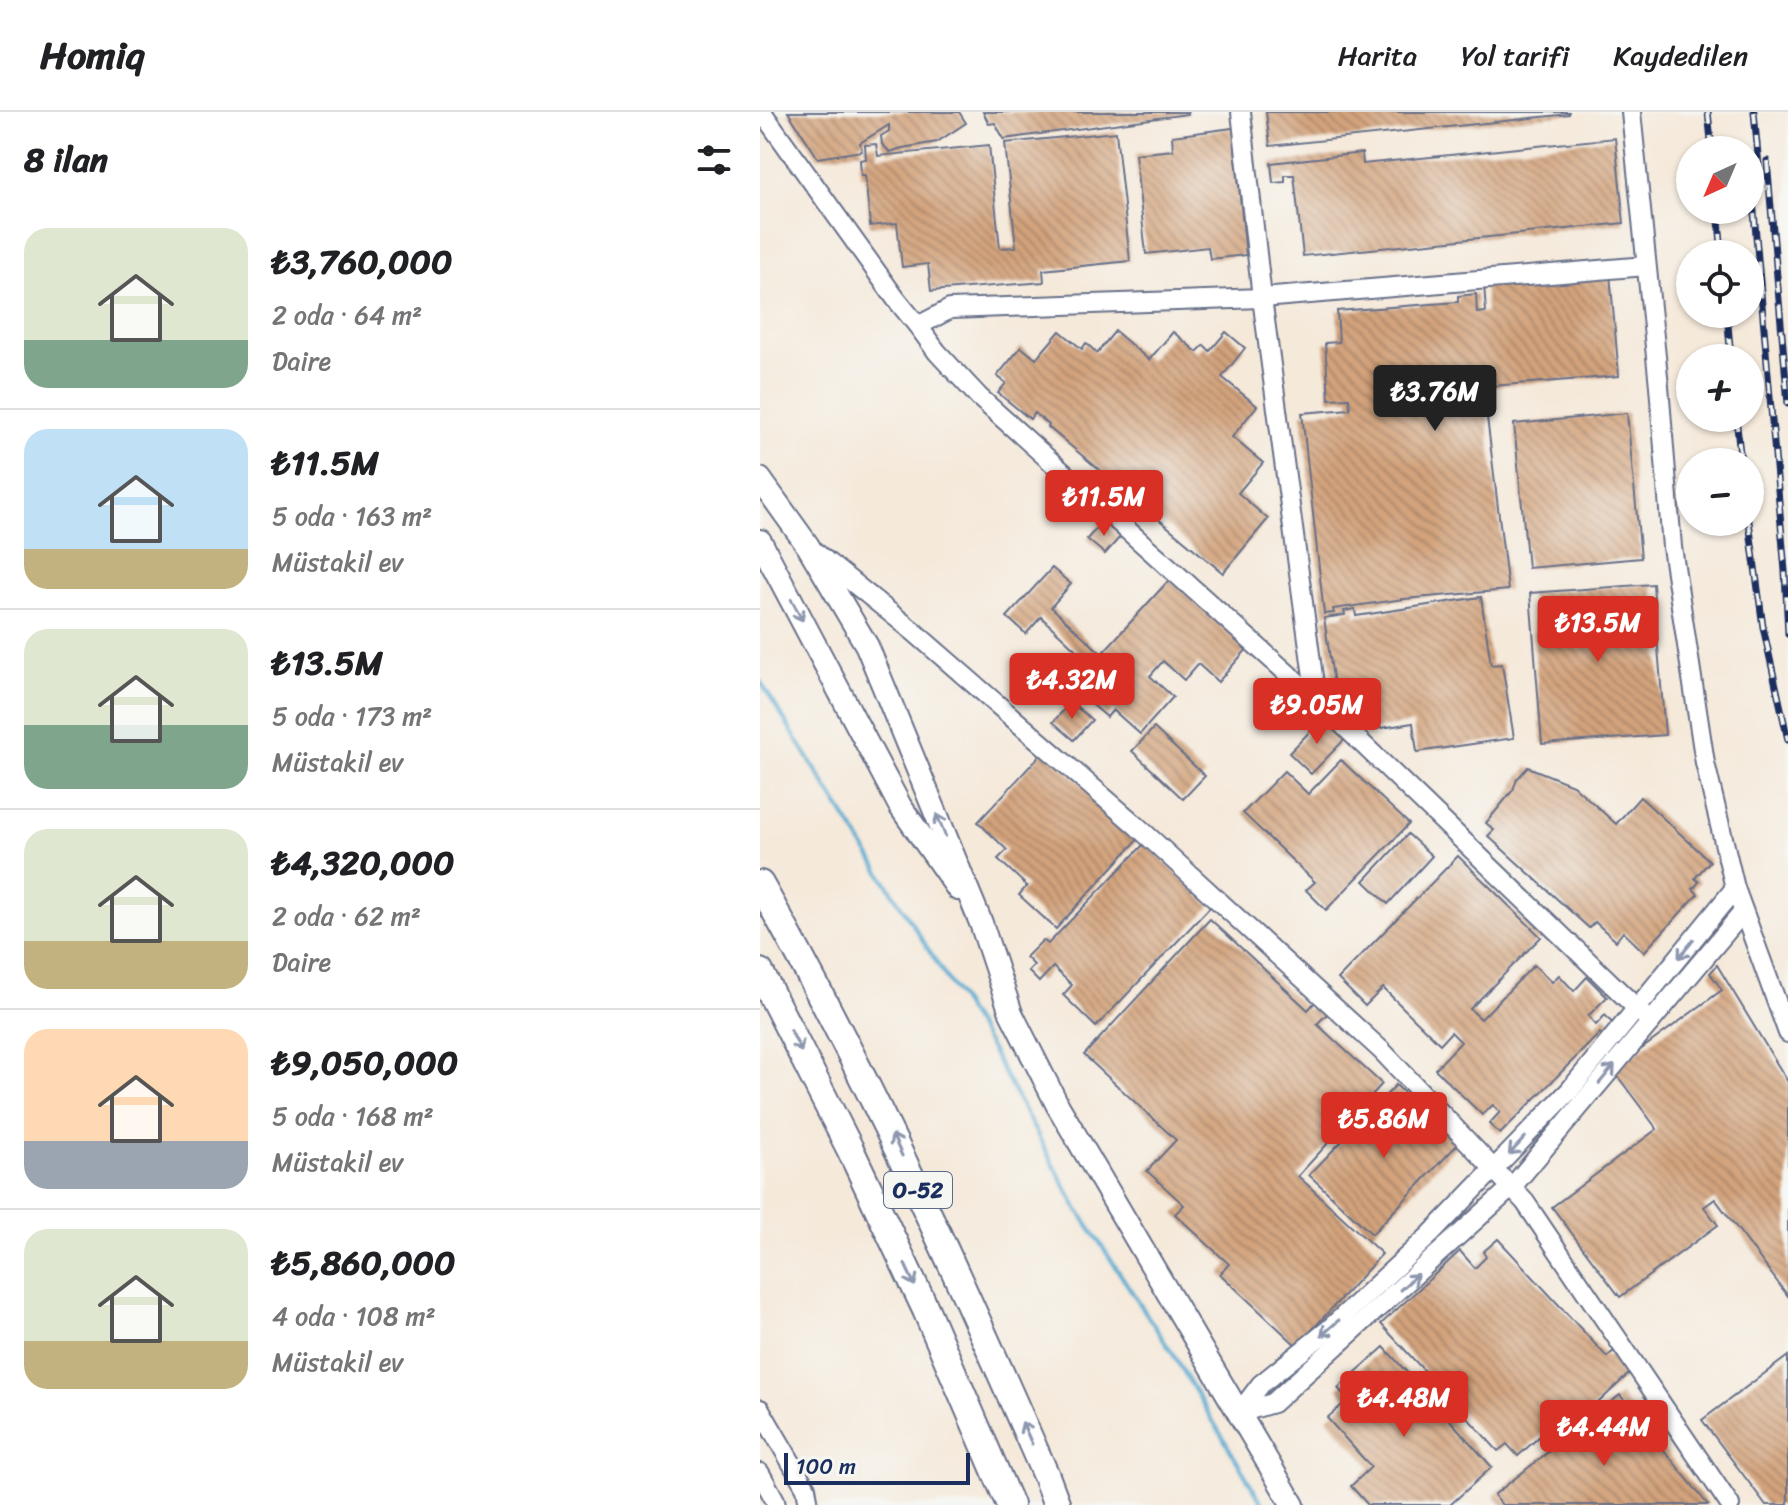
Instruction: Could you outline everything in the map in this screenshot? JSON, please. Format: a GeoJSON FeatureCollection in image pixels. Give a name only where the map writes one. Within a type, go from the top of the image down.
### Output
{"type":"FeatureCollection","features":[{"type":"Feature","properties":{"kind":"highway","name":"O-52"},"geometry":{"type":"LineString","coordinates":[[760,884],[806,965],[889,1130],[966,1292],[1057,1505]]}},
{"type":"Feature","properties":{"kind":"highway","name":"O-52"},"geometry":{"type":"LineString","coordinates":[[760,972],[850,1149],[926,1310],[1010,1505]]}},
{"type":"Feature","properties":{"kind":"main road"},"geometry":{"type":"LineString","coordinates":[[760,479],[808,546],[867,646],[981,923],[1011,1013],[1058,1106],[1293,1505]]}},
{"type":"Feature","properties":{"kind":"main road"},"geometry":{"type":"LineString","coordinates":[[760,541],[900,806],[981,923]]}},
{"type":"Feature","properties":{"kind":"street"},"geometry":{"type":"LineString","coordinates":[[762,112],[896,299],[937,352],[979,397],[1316,699],[1644,1015]]}},
{"type":"Feature","properties":{"kind":"street"},"geometry":{"type":"LineString","coordinates":[[1241,112],[1262,298],[1316,699]]}},
{"type":"Feature","properties":{"kind":"street"},"geometry":{"type":"LineString","coordinates":[[1631,112],[1672,547],[1705,763],[1735,888],[1788,1033]]}},
{"type":"Feature","properties":{"kind":"street"},"geometry":{"type":"LineString","coordinates":[[918,326],[950,309],[1262,298],[1646,266]]}},
{"type":"Feature","properties":{"kind":"street"},"geometry":{"type":"LineString","coordinates":[[808,546],[903,623],[1138,827],[1382,1051],[1525,1202],[1730,1505]]}},
{"type":"Feature","properties":{"kind":"street"},"geometry":{"type":"LineString","coordinates":[[1239,1413],[1273,1403],[1512,1187],[1644,1015],[1735,888]]}},
{"type":"Feature","properties":{"kind":"street"},"geometry":{"type":"LineString","coordinates":[[1239,1413],[1261,1384],[1328,1330],[1431,1234],[1743,912]]}},
{"type":"Feature","properties":{"kind":"street"},"geometry":{"type":"LineString","coordinates":[[760,1409],[806,1488],[809,1505]]}},
{"type":"Feature","properties":{"kind":"street"},"geometry":{"type":"LineString","coordinates":[[760,1473],[776,1505]]}},
{"type":"Feature","properties":{"kind":"building"},"geometry":{"type":"Polygon","coordinates":[[[788,112],[959,112],[966,123],[937,142],[890,152],[882,144],[881,136],[889,131],[889,125],[860,143],[862,151],[818,158],[788,112]]]}},
{"type":"Feature","properties":{"kind":"building"},"geometry":{"type":"Polygon","coordinates":[[[983,112],[1188,114],[1004,139],[995,123],[989,124],[983,112]]]}},
{"type":"Feature","properties":{"kind":"building"},"geometry":{"type":"Polygon","coordinates":[[[1266,112],[1569,112],[1569,114],[1270,146],[1266,112]]]}},
{"type":"Feature","properties":{"kind":"building"},"geometry":{"type":"Polygon","coordinates":[[[1233,128],[1246,255],[1210,259],[1208,247],[1146,254],[1135,154],[1173,150],[1172,136],[1233,128]]]}},
{"type":"Feature","properties":{"kind":"building"},"geometry":{"type":"Polygon","coordinates":[[[1116,132],[1130,261],[1043,270],[1044,282],[931,291],[928,264],[902,267],[897,223],[870,226],[865,175],[861,175],[860,160],[866,159],[865,145],[876,144],[878,156],[989,145],[1000,248],[1016,247],[1005,143],[1116,132]]]}},
{"type":"Feature","properties":{"kind":"building"},"geometry":{"type":"Polygon","coordinates":[[[1615,138],[1624,223],[1303,256],[1294,175],[1285,175],[1285,182],[1273,183],[1271,163],[1362,153],[1363,164],[1615,138]]]}},
{"type":"Feature","properties":{"kind":"building"},"geometry":{"type":"Polygon","coordinates":[[[1610,274],[1619,376],[1492,386],[1491,375],[1482,376],[1508,590],[1404,599],[1333,609],[1334,613],[1324,614],[1302,413],[1350,409],[1349,398],[1329,399],[1325,343],[1339,342],[1337,311],[1458,302],[1458,296],[1476,294],[1477,313],[1486,312],[1484,284],[1610,274]]]}},
{"type":"Feature","properties":{"kind":"building"},"geometry":{"type":"Polygon","coordinates":[[[1060,331],[1082,349],[1086,343],[1097,353],[1115,331],[1149,360],[1173,332],[1197,352],[1204,345],[1210,351],[1226,332],[1245,348],[1222,377],[1257,406],[1232,437],[1263,463],[1238,493],[1268,519],[1223,573],[1035,413],[1030,419],[998,393],[1006,383],[997,376],[1021,347],[1036,359],[1060,331]]]}},
{"type":"Feature","properties":{"kind":"building"},"geometry":{"type":"Polygon","coordinates":[[[1627,413],[1641,558],[1528,568],[1514,424],[1627,413]]]}},
{"type":"Feature","properties":{"kind":"building"},"geometry":{"type":"Polygon","coordinates":[[[1103,521],[1120,537],[1105,554],[1087,539],[1103,521]]]}},
{"type":"Feature","properties":{"kind":"building"},"geometry":{"type":"Polygon","coordinates":[[[1052,568],[1071,584],[1051,607],[1100,652],[1090,663],[1041,617],[1026,634],[1007,617],[1052,568]]]}},
{"type":"Feature","properties":{"kind":"building"},"geometry":{"type":"Polygon","coordinates":[[[1170,579],[1248,648],[1218,682],[1198,664],[1184,680],[1163,661],[1150,676],[1173,697],[1140,734],[1113,710],[1107,717],[1088,701],[1101,686],[1085,672],[1170,579]]]}},
{"type":"Feature","properties":{"kind":"building"},"geometry":{"type":"Polygon","coordinates":[[[1653,584],[1665,735],[1542,744],[1530,593],[1653,584]]]}},
{"type":"Feature","properties":{"kind":"building"},"geometry":{"type":"Polygon","coordinates":[[[1481,597],[1491,665],[1502,664],[1514,738],[1417,752],[1413,723],[1375,729],[1368,686],[1335,691],[1324,618],[1345,615],[1344,611],[1355,609],[1356,616],[1481,597]]]}},
{"type":"Feature","properties":{"kind":"building"},"geometry":{"type":"Polygon","coordinates":[[[1071,702],[1092,720],[1074,740],[1053,722],[1071,702]]]}},
{"type":"Feature","properties":{"kind":"building"},"geometry":{"type":"Polygon","coordinates":[[[1323,718],[1345,739],[1311,774],[1289,753],[1323,718]]]}},
{"type":"Feature","properties":{"kind":"building"},"geometry":{"type":"Polygon","coordinates":[[[1154,728],[1205,776],[1183,799],[1132,751],[1154,728]]]}},
{"type":"Feature","properties":{"kind":"building"},"geometry":{"type":"Polygon","coordinates":[[[1045,750],[1140,837],[1056,929],[1019,895],[1027,886],[998,859],[1007,850],[978,822],[1045,750]]]}},
{"type":"Feature","properties":{"kind":"building"},"geometry":{"type":"Polygon","coordinates":[[[1341,760],[1409,824],[1326,910],[1306,890],[1315,882],[1243,813],[1284,771],[1308,794],[1341,760]]]}},
{"type":"Feature","properties":{"kind":"building"},"geometry":{"type":"Polygon","coordinates":[[[1528,767],[1573,785],[1616,824],[1640,797],[1710,861],[1695,878],[1699,882],[1693,889],[1698,894],[1644,952],[1623,932],[1616,941],[1595,922],[1589,928],[1488,836],[1494,830],[1486,823],[1528,767]]]}},
{"type":"Feature","properties":{"kind":"building"},"geometry":{"type":"Polygon","coordinates":[[[1408,834],[1432,856],[1388,904],[1364,881],[1408,834]]]}},
{"type":"Feature","properties":{"kind":"building"},"geometry":{"type":"Polygon","coordinates":[[[1145,843],[1211,906],[1096,1027],[1063,995],[1072,985],[1053,967],[1039,982],[1028,971],[1034,965],[1026,957],[1043,940],[1048,944],[1145,843]]]}},
{"type":"Feature","properties":{"kind":"building"},"geometry":{"type":"Polygon","coordinates":[[[1458,856],[1541,937],[1470,1009],[1481,1019],[1534,965],[1552,982],[1559,975],[1574,991],[1587,977],[1607,997],[1588,1016],[1596,1025],[1605,1015],[1613,1024],[1602,1035],[1600,1033],[1500,1134],[1489,1124],[1500,1112],[1493,1105],[1482,1115],[1435,1069],[1461,1042],[1451,1032],[1440,1044],[1383,988],[1365,1006],[1338,979],[1458,856]]]}},
{"type":"Feature","properties":{"kind":"building"},"geometry":{"type":"Polygon","coordinates":[[[1210,919],[1308,1010],[1315,1002],[1327,1014],[1317,1024],[1382,1084],[1298,1176],[1382,1254],[1297,1346],[1220,1274],[1229,1264],[1175,1214],[1184,1205],[1147,1171],[1176,1140],[1084,1055],[1210,919]]]}},
{"type":"Feature","properties":{"kind":"building"},"geometry":{"type":"Polygon","coordinates":[[[1717,965],[1788,1082],[1788,1296],[1715,1199],[1704,1207],[1718,1225],[1620,1297],[1552,1207],[1657,1129],[1613,1070],[1722,990],[1710,973],[1717,965]]]}},
{"type":"Feature","properties":{"kind":"building"},"geometry":{"type":"Polygon","coordinates":[[[1396,1085],[1458,1144],[1372,1234],[1309,1175],[1396,1085]]]}},
{"type":"Feature","properties":{"kind":"building"},"geometry":{"type":"Polygon","coordinates":[[[1498,1239],[1607,1357],[1616,1349],[1634,1369],[1583,1417],[1573,1406],[1518,1456],[1507,1444],[1498,1451],[1381,1324],[1460,1251],[1475,1268],[1486,1257],[1483,1252],[1498,1239]]]}},
{"type":"Feature","properties":{"kind":"building"},"geometry":{"type":"Polygon","coordinates":[[[1384,1347],[1492,1467],[1450,1505],[1368,1505],[1351,1486],[1371,1467],[1327,1418],[1348,1400],[1338,1388],[1384,1347]]]}},
{"type":"Feature","properties":{"kind":"building"},"geometry":{"type":"Polygon","coordinates":[[[1788,1356],[1788,1505],[1766,1505],[1702,1420],[1788,1356]]]}},
{"type":"Feature","properties":{"kind":"building"},"geometry":{"type":"Polygon","coordinates":[[[1620,1395],[1708,1505],[1502,1505],[1494,1495],[1620,1395]]]}},
{"type":"Feature","properties":{"kind":"waterway"},"geometry":{"type":"LineString","coordinates":[[760,681],[989,1046],[1077,1208],[1176,1359],[1263,1505]]}},
{"type":"Feature","properties":{"kind":"railway"},"geometry":{"type":"LineString","coordinates":[[1708,112],[1711,136]]}},
{"type":"Feature","properties":{"kind":"railway"},"geometry":{"type":"LineString","coordinates":[[1754,112],[1756,136]]}},
{"type":"Feature","properties":{"kind":"railway"},"geometry":{"type":"LineString","coordinates":[[1767,161],[1788,404]]}},
{"type":"Feature","properties":{"kind":"railway"},"geometry":{"type":"LineString","coordinates":[[1719,224],[1721,240]]}},
{"type":"Feature","properties":{"kind":"railway"},"geometry":{"type":"LineString","coordinates":[[1755,224],[1788,634]]}},
{"type":"Feature","properties":{"kind":"railway"},"geometry":{"type":"LineString","coordinates":[[1728,328],[1730,344]]}},
{"type":"Feature","properties":{"kind":"railway"},"geometry":{"type":"LineString","coordinates":[[1738,432],[1739,448]]}},
{"type":"Feature","properties":{"kind":"railway"},"geometry":{"type":"LineString","coordinates":[[1751,536],[1763,627],[1788,740]]}}]}
